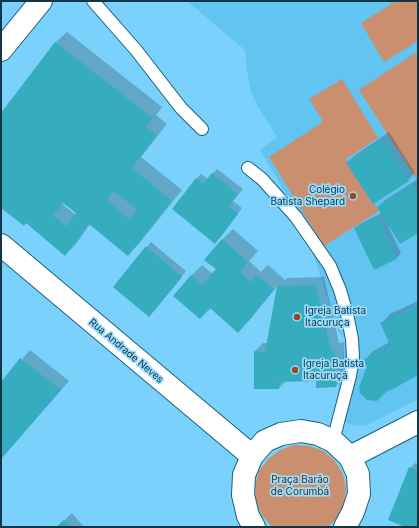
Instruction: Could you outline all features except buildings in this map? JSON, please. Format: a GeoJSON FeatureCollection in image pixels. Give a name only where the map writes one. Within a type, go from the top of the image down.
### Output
{"type":"FeatureCollection","features":[{"type":"Feature","properties":{"kind":"street"},"geometry":{"type":"LineString","coordinates":[[1,50],[42,1]]}},
{"type":"Feature","properties":{"kind":"street","name":"Rua Andrade Neves"},"geometry":{"type":"LineString","coordinates":[[1,245],[252,456]]}},
{"type":"Feature","properties":{"kind":"street"},"geometry":{"type":"LineString","coordinates":[[350,457],[418,422]]}},
{"type":"Feature","properties":{"kind":"street"},"geometry":{"type":"LineString","coordinates":[[254,527],[248,516],[243,495],[244,475],[252,456],[265,441],[281,434],[301,432],[318,434],[333,441],[350,457],[358,474],[359,494],[353,512],[344,527]]}},
{"type":"Feature","properties":{"kind":"lane"},"geometry":{"type":"LineString","coordinates":[[92,1],[136,50],[181,108],[202,129]]}},
{"type":"Feature","properties":{"kind":"lane"},"geometry":{"type":"LineString","coordinates":[[248,168],[262,179],[300,223],[330,266],[343,302],[352,339],[353,357],[350,376],[333,441]]}},
{"type":"Feature","properties":{"kind":"shaded area","name":"Colégio Batista Shepard"},"geometry":{"type":"Polygon","coordinates":[[[187,1],[418,1],[418,399],[367,425],[356,426],[343,421],[335,412],[345,339],[338,331],[310,245],[314,241],[260,150],[277,137],[257,105],[250,89],[245,50],[187,1]]]}},
{"type":"Feature","properties":{"kind":"green space"},"geometry":{"type":"Polygon","coordinates":[[[396,1],[418,1],[418,41],[384,62],[361,23],[396,1]]]}},
{"type":"Feature","properties":{"kind":"green space"},"geometry":{"type":"Polygon","coordinates":[[[418,51],[418,181],[359,90],[418,51]]]}},
{"type":"Feature","properties":{"kind":"green space"},"geometry":{"type":"Polygon","coordinates":[[[342,79],[378,138],[346,159],[379,211],[324,246],[269,157],[323,122],[324,123],[309,99],[342,79]]]}},
{"type":"Feature","properties":{"kind":"green space","name":"Praça Barão de Corumbá"},"geometry":{"type":"Polygon","coordinates":[[[294,445],[309,446],[324,451],[335,461],[343,474],[346,489],[344,504],[337,518],[328,527],[272,527],[261,514],[256,501],[255,485],[259,471],[268,459],[280,450],[294,445]]]}},
{"type":"Feature","properties":{"kind":"place","name":"Colégio Batista Shepard"},"geometry":{"type":"Point","coordinates":[353,196]}},
{"type":"Feature","properties":{"kind":"place","name":"Igreja Batista Itacuruça"},"geometry":{"type":"Point","coordinates":[297,317]}},
{"type":"Feature","properties":{"kind":"place","name":"Igreja Batista Itacuruçá"},"geometry":{"type":"Point","coordinates":[295,370]}}]}
